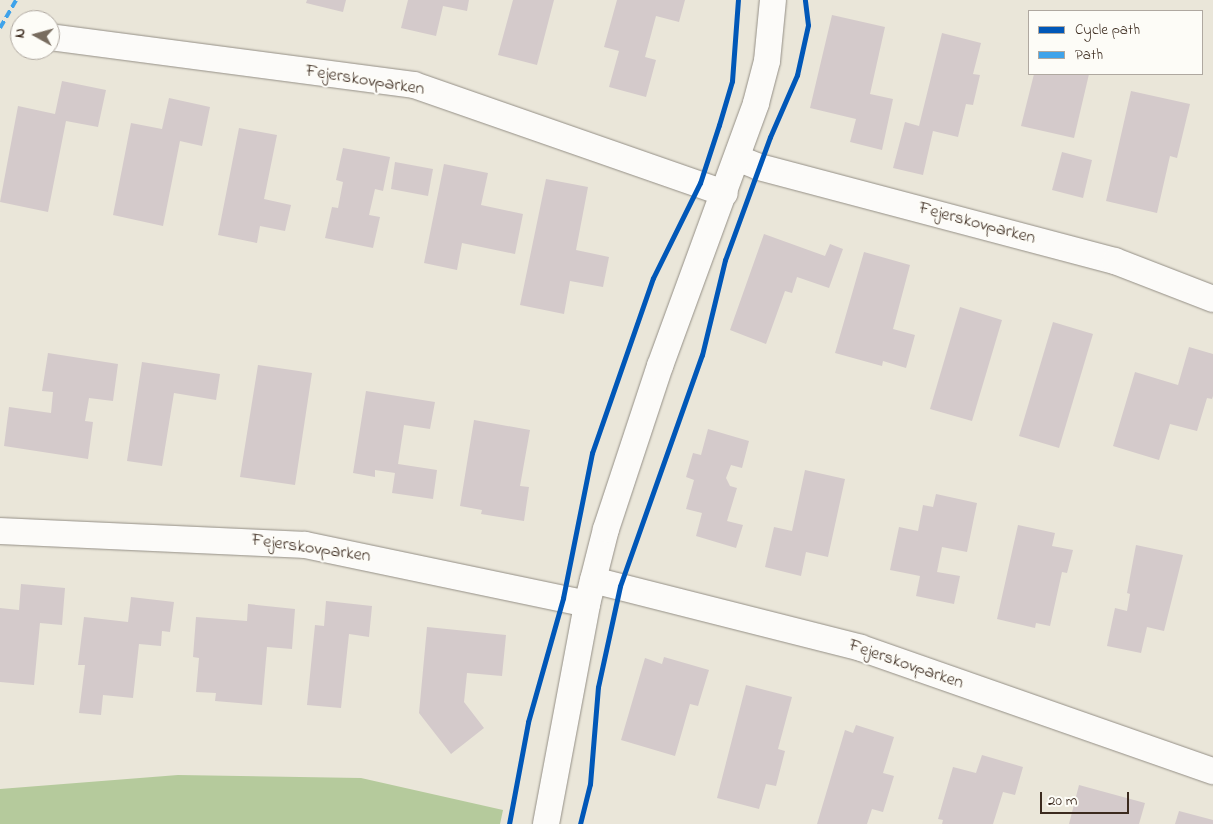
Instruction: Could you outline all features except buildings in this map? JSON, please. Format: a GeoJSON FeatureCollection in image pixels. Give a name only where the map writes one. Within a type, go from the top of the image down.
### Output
{"type":"FeatureCollection","features":[{"type":"Feature","properties":{"kind":"street"},"geometry":{"type":"LineString","coordinates":[[546,824],[590,592],[622,479],[660,366],[725,193],[767,61],[773,0]]}},
{"type":"Feature","properties":{"kind":"street","name":"Fejerskovparken"},"geometry":{"type":"LineString","coordinates":[[60,38],[414,85],[725,193]]}},
{"type":"Feature","properties":{"kind":"street","name":"Fejerskovparken"},"geometry":{"type":"LineString","coordinates":[[737,158],[759,167],[1115,261],[1213,299]]}},
{"type":"Feature","properties":{"kind":"street","name":"Fejerskovparken"},"geometry":{"type":"LineString","coordinates":[[0,531],[305,545],[590,592],[861,648],[1213,771]]}},
{"type":"Feature","properties":{"kind":"green space"},"geometry":{"type":"Polygon","coordinates":[[[178,775],[361,778],[503,810],[500,824],[0,824],[0,789],[178,775]]]}},
{"type":"Feature","properties":{"kind":"marked path"},"geometry":{"type":"LineString","coordinates":[[0,28],[16,0]]}},
{"type":"Feature","properties":{"kind":"cycle path"},"geometry":{"type":"LineString","coordinates":[[509,824],[528,722],[563,598],[592,453],[653,278],[700,183],[719,125],[732,81],[738,0]]}},
{"type":"Feature","properties":{"kind":"cycle path"},"geometry":{"type":"LineString","coordinates":[[580,824],[590,784],[598,687],[620,586],[702,355],[725,260],[770,137],[797,75],[808,25],[805,0]]}}]}
